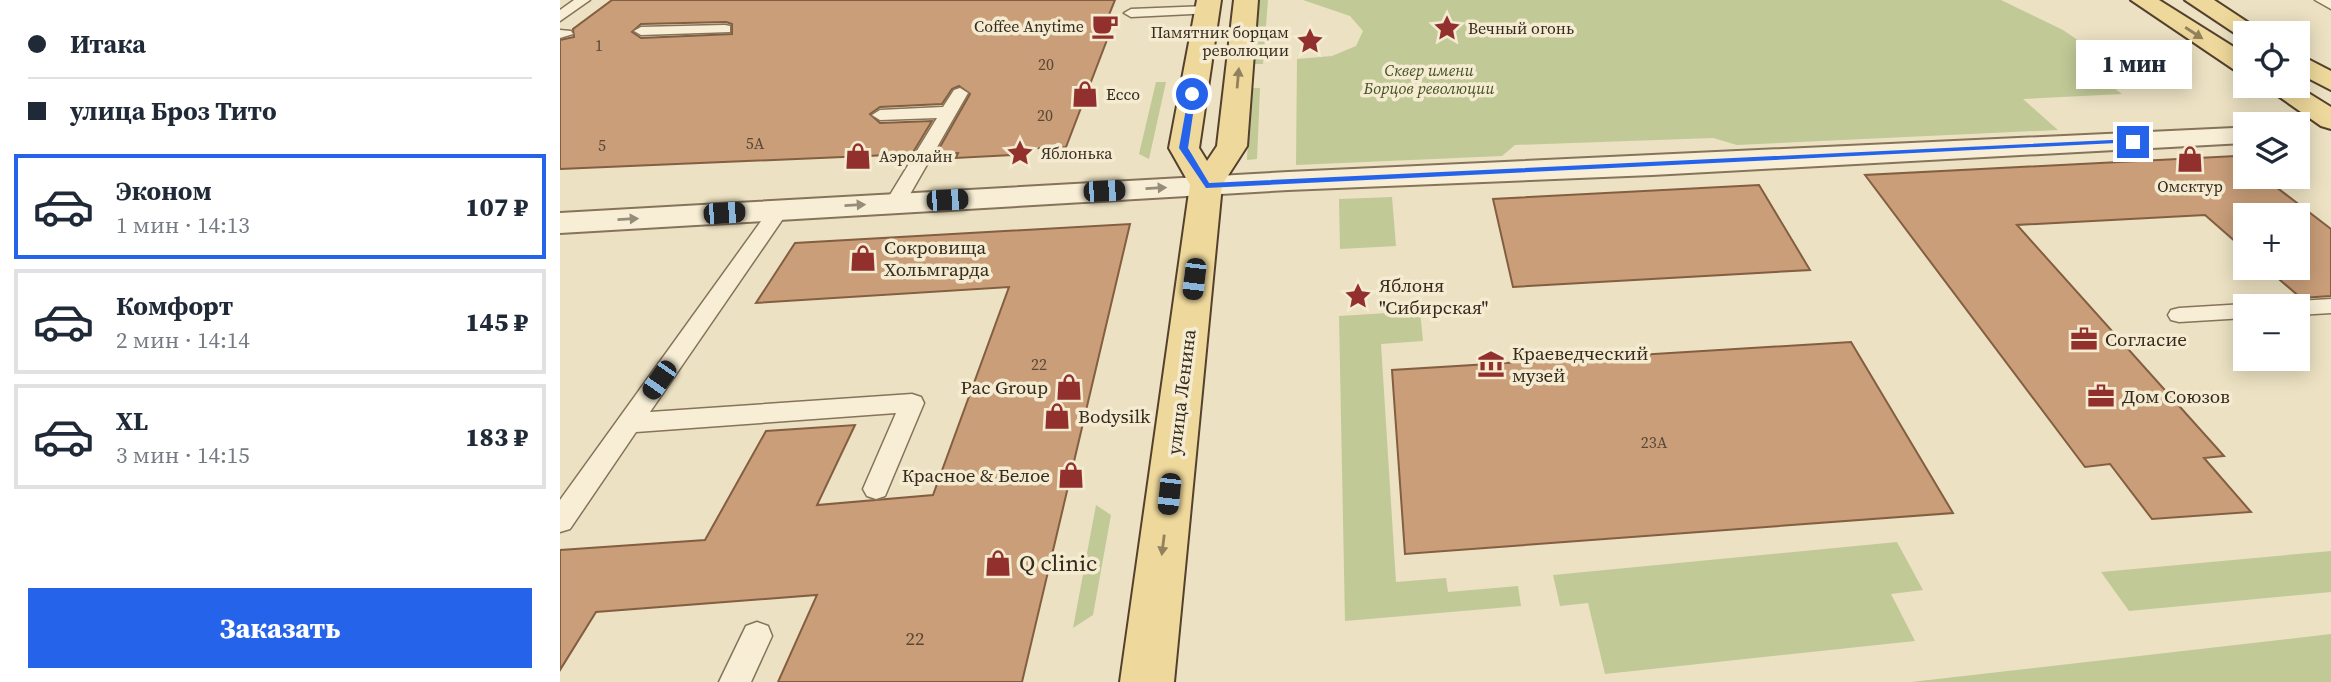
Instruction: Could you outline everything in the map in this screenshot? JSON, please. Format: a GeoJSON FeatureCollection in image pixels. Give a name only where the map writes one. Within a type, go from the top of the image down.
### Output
{"type":"FeatureCollection","features":[{"type":"Feature","properties":{"kind":"main road","name":"улица Ленина"},"geometry":{"type":"LineString","coordinates":[[1147,682],[1206,186],[1232,146],[1246,0]]}},
{"type":"Feature","properties":{"kind":"main road"},"geometry":{"type":"LineString","coordinates":[[2143,0],[2233,57]]}},
{"type":"Feature","properties":{"kind":"main road"},"geometry":{"type":"LineString","coordinates":[[2197,0],[2233,22]]}},
{"type":"Feature","properties":{"kind":"main road"},"geometry":{"type":"LineString","coordinates":[[1206,186],[1184,148],[1208,5]]}},
{"type":"Feature","properties":{"kind":"main road"},"geometry":{"type":"LineString","coordinates":[[2310,69],[2331,82]]}},
{"type":"Feature","properties":{"kind":"main road"},"geometry":{"type":"LineString","coordinates":[[2296,98],[2331,120]]}},
{"type":"Feature","properties":{"kind":"street"},"geometry":{"type":"LineString","coordinates":[[560,223],[1206,186],[2233,137]]}},
{"type":"Feature","properties":{"kind":"lane"},"geometry":{"type":"LineString","coordinates":[[560,17],[583,0]]}},
{"type":"Feature","properties":{"kind":"lane"},"geometry":{"type":"LineString","coordinates":[[2322,0],[2331,5]]}},
{"type":"Feature","properties":{"kind":"lane"},"geometry":{"type":"LineString","coordinates":[[1131,13],[1208,5]]}},
{"type":"Feature","properties":{"kind":"lane"},"geometry":{"type":"LineString","coordinates":[[641,32],[724,29]]}},
{"type":"Feature","properties":{"kind":"lane"},"geometry":{"type":"LineString","coordinates":[[895,203],[960,93]]}},
{"type":"Feature","properties":{"kind":"lane"},"geometry":{"type":"LineString","coordinates":[[880,114],[949,112]]}},
{"type":"Feature","properties":{"kind":"lane"},"geometry":{"type":"LineString","coordinates":[[560,521],[779,210]]}},
{"type":"Feature","properties":{"kind":"lane"},"geometry":{"type":"LineString","coordinates":[[2310,307],[2331,306]]}},
{"type":"Feature","properties":{"kind":"lane"},"geometry":{"type":"LineString","coordinates":[[2179,315],[2233,312]]}},
{"type":"Feature","properties":{"kind":"lane"},"geometry":{"type":"LineString","coordinates":[[629,423],[912,403],[876,489]]}},
{"type":"Feature","properties":{"kind":"lane"},"geometry":{"type":"LineString","coordinates":[[735,682],[757,636]]}},
{"type":"Feature","properties":{"kind":"green space"},"geometry":{"type":"Polygon","coordinates":[[[1259,0],[1268,0],[1263,64],[1254,64],[1259,0]]]}},
{"type":"Feature","properties":{"kind":"green space","name":"Сквер имени Борцов революции"},"geometry":{"type":"Polygon","coordinates":[[[1303,0],[2001,0],[2063,30],[2129,75],[2099,77],[2122,94],[2023,99],[2058,130],[1737,145],[1713,138],[1515,145],[1502,156],[1296,165],[1297,59],[1332,56],[1356,46],[1363,31],[1350,16],[1303,0]]]}},
{"type":"Feature","properties":{"kind":"green space"},"geometry":{"type":"Polygon","coordinates":[[[1156,82],[1166,82],[1149,159],[1139,154],[1156,82]]]}},
{"type":"Feature","properties":{"kind":"green space"},"geometry":{"type":"Polygon","coordinates":[[[1250,88],[1260,88],[1257,159],[1247,160],[1250,88]]]}},
{"type":"Feature","properties":{"kind":"green space"},"geometry":{"type":"Polygon","coordinates":[[[1392,197],[1396,246],[1340,249],[1339,199],[1392,197]]]}},
{"type":"Feature","properties":{"kind":"green space"},"geometry":{"type":"Polygon","coordinates":[[[1420,311],[1423,341],[1381,344],[1396,582],[1446,578],[1448,592],[1518,586],[1521,606],[1345,621],[1339,316],[1420,311]]]}},
{"type":"Feature","properties":{"kind":"green space"},"geometry":{"type":"Polygon","coordinates":[[[1096,505],[1111,515],[1093,615],[1073,628],[1096,505]]]}},
{"type":"Feature","properties":{"kind":"green space"},"geometry":{"type":"Polygon","coordinates":[[[1897,542],[1923,590],[1891,594],[1915,641],[1605,674],[1588,603],[1560,606],[1553,575],[1897,542]]]}},
{"type":"Feature","properties":{"kind":"green space"},"geometry":{"type":"Polygon","coordinates":[[[2331,551],[2331,592],[2129,611],[2101,572],[2331,551]]]}},
{"type":"Feature","properties":{"kind":"green space"},"geometry":{"type":"Polygon","coordinates":[[[2331,634],[2331,682],[1911,682],[2331,634]]]}},
{"type":"Feature","properties":{"kind":"building"},"geometry":{"type":"Polygon","coordinates":[[[612,0],[1115,0],[1102,32],[1110,32],[1066,147],[1014,149],[1012,155],[956,158],[958,153],[936,154],[970,94],[959,86],[952,89],[942,104],[880,107],[870,114],[880,123],[932,121],[912,154],[560,169],[560,40],[574,37],[573,29],[612,0]],[[641,24],[632,32],[641,38],[732,34],[732,24],[641,24]]]}},
{"type":"Feature","properties":{"kind":"building","name":"Дом Союзов"},"geometry":{"type":"Polygon","coordinates":[[[2233,156],[2233,189],[2279,189],[2297,203],[2233,203],[2233,240],[2205,215],[2017,225],[2224,456],[2204,458],[2251,512],[2152,519],[2110,464],[2085,467],[1865,175],[2233,156]]]}},
{"type":"Feature","properties":{"kind":"building"},"geometry":{"type":"Polygon","coordinates":[[[1759,185],[1810,270],[1513,287],[1493,199],[1759,185]]]}},
{"type":"Feature","properties":{"kind":"building","name":"Дом Союзов"},"geometry":{"type":"Polygon","coordinates":[[[2310,213],[2331,229],[2331,296],[2310,297],[2310,294],[2296,294],[2280,280],[2310,280],[2310,213]]]}},
{"type":"Feature","properties":{"kind":"building"},"geometry":{"type":"Polygon","coordinates":[[[1130,224],[1022,682],[778,682],[817,595],[596,612],[560,670],[560,550],[705,540],[766,431],[855,425],[817,505],[933,495],[1009,287],[756,303],[795,243],[1130,224]]]}},
{"type":"Feature","properties":{"kind":"building"},"geometry":{"type":"Polygon","coordinates":[[[1851,342],[1953,513],[1405,554],[1392,370],[1851,342]]]}},
{"type":"Feature","properties":{"kind":"place","name":"Coffee Anytime"},"geometry":{"type":"Point","coordinates":[1105,26]}},
{"type":"Feature","properties":{"kind":"place","name":"Вечный огонь"},"geometry":{"type":"Point","coordinates":[1447,28]}},
{"type":"Feature","properties":{"kind":"place","name":"Памятник борцам революции"},"geometry":{"type":"Point","coordinates":[1310,41]}},
{"type":"Feature","properties":{"kind":"place","name":"Ecco"},"geometry":{"type":"Point","coordinates":[1085,94]}},
{"type":"Feature","properties":{"kind":"place","name":"Яблонька"},"geometry":{"type":"Point","coordinates":[1020,153]}},
{"type":"Feature","properties":{"kind":"place","name":"Аэролайн"},"geometry":{"type":"Point","coordinates":[858,156]}},
{"type":"Feature","properties":{"kind":"place","name":"Омсктур"},"geometry":{"type":"Point","coordinates":[2190,159]}},
{"type":"Feature","properties":{"kind":"place","name":"Сокровища Хольмгарда"},"geometry":{"type":"Point","coordinates":[863,258]}},
{"type":"Feature","properties":{"kind":"place","name":"Яблоня \"Сибирская\""},"geometry":{"type":"Point","coordinates":[1358,296]}},
{"type":"Feature","properties":{"kind":"place","name":"Согласие"},"geometry":{"type":"Point","coordinates":[2084,339]}},
{"type":"Feature","properties":{"kind":"place","name":"Краеведческий музей"},"geometry":{"type":"Point","coordinates":[1491,364]}},
{"type":"Feature","properties":{"kind":"place","name":"Pac Group"},"geometry":{"type":"Point","coordinates":[1069,387]}},
{"type":"Feature","properties":{"kind":"place","name":"Дом Союзов"},"geometry":{"type":"Point","coordinates":[2101,396]}},
{"type":"Feature","properties":{"kind":"place","name":"Bodysilk"},"geometry":{"type":"Point","coordinates":[1057,416]}},
{"type":"Feature","properties":{"kind":"place","name":"Красное & Белое"},"geometry":{"type":"Point","coordinates":[1071,475]}},
{"type":"Feature","properties":{"kind":"place","name":"Q clinic"},"geometry":{"type":"Point","coordinates":[998,563]}},
{"type":"Feature","properties":{"kind":"route"},"geometry":{"type":"LineString","coordinates":[[1192,94],[1184,148],[1206,186],[2133,142]]}}]}
